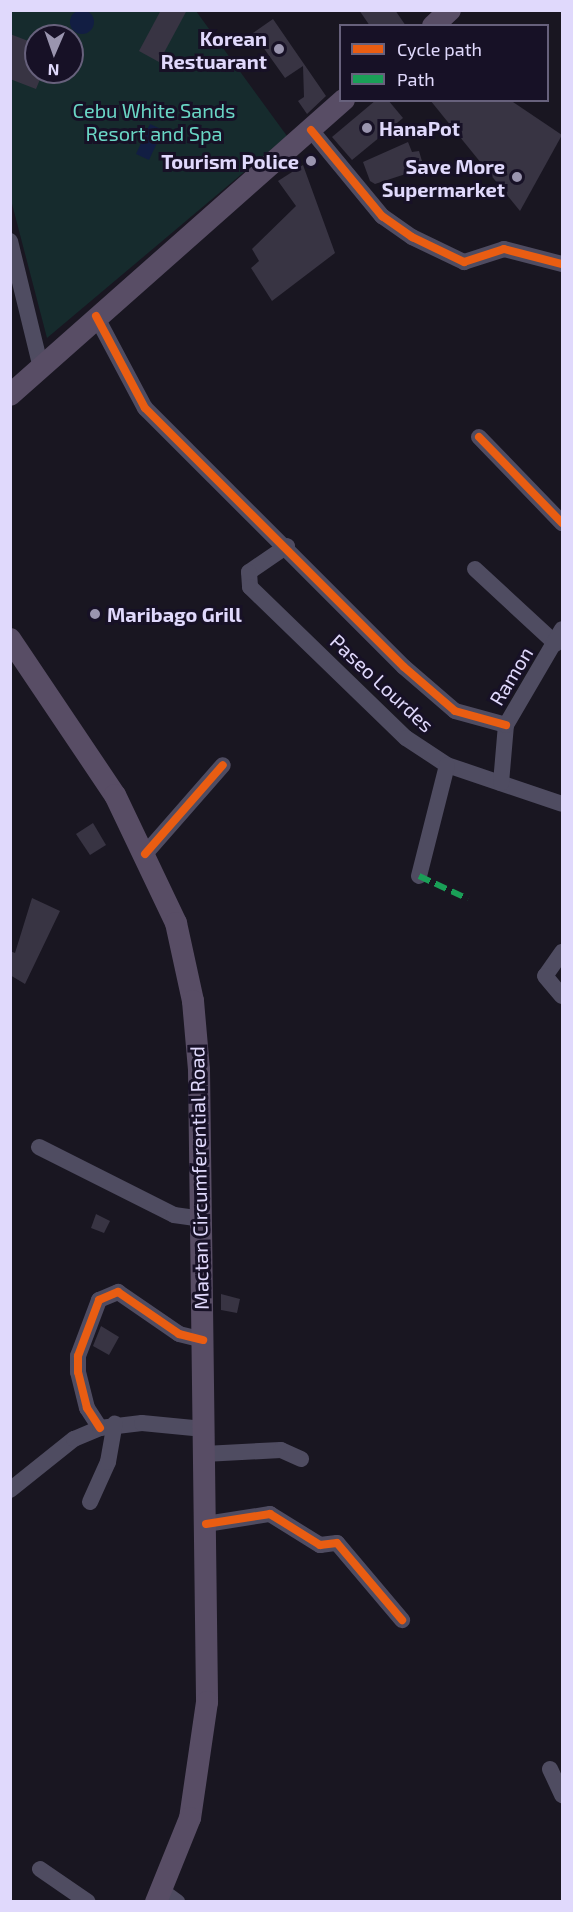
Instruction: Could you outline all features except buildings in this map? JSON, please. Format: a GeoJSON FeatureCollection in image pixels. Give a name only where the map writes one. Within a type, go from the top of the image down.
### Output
{"type":"FeatureCollection","features":[{"type":"Feature","properties":{"kind":"main road"},"geometry":{"type":"LineString","coordinates":[[435,24],[450,10]]}},
{"type":"Feature","properties":{"kind":"main road"},"geometry":{"type":"LineString","coordinates":[[12,390],[342,102]]}},
{"type":"Feature","properties":{"kind":"main road","name":"Mactan Circumferential Road"},"geometry":{"type":"LineString","coordinates":[[10,639],[116,795],[146,854],[176,923],[193,1001],[201,1219],[206,1524],[205,1740],[190,1818],[165,1898]]}},
{"type":"Feature","properties":{"kind":"street"},"geometry":{"type":"LineString","coordinates":[[310,130],[382,216],[412,237],[464,262],[504,249],[562,264]]}},
{"type":"Feature","properties":{"kind":"street"},"geometry":{"type":"LineString","coordinates":[[10,241],[40,364]]}},
{"type":"Feature","properties":{"kind":"street"},"geometry":{"type":"LineString","coordinates":[[96,316],[145,408],[287,546],[404,667],[455,711],[506,725]]}},
{"type":"Feature","properties":{"kind":"street"},"geometry":{"type":"LineString","coordinates":[[479,437],[562,523]]}},
{"type":"Feature","properties":{"kind":"street","name":"Paseo Lourdes"},"geometry":{"type":"LineString","coordinates":[[287,546],[249,572],[250,587],[406,738],[447,765],[562,804]]}},
{"type":"Feature","properties":{"kind":"street"},"geometry":{"type":"LineString","coordinates":[[475,569],[559,636]]}},
{"type":"Feature","properties":{"kind":"street","name":"Ramon"},"geometry":{"type":"LineString","coordinates":[[501,783],[506,725],[559,636]]}},
{"type":"Feature","properties":{"kind":"street"},"geometry":{"type":"LineString","coordinates":[[146,854],[223,765]]}},
{"type":"Feature","properties":{"kind":"street"},"geometry":{"type":"LineString","coordinates":[[419,876],[447,765]]}},
{"type":"Feature","properties":{"kind":"street"},"geometry":{"type":"LineString","coordinates":[[562,952],[545,976],[562,996]]}},
{"type":"Feature","properties":{"kind":"street"},"geometry":{"type":"LineString","coordinates":[[39,1147],[174,1215],[201,1219]]}},
{"type":"Feature","properties":{"kind":"street"},"geometry":{"type":"LineString","coordinates":[[90,1502],[108,1462],[108,1426],[87,1408],[78,1372],[78,1356],[99,1300],[118,1292],[179,1334],[202,1340]]}},
{"type":"Feature","properties":{"kind":"street"},"geometry":{"type":"LineString","coordinates":[[10,1490],[74,1439],[108,1426],[204,1429]]}},
{"type":"Feature","properties":{"kind":"street"},"geometry":{"type":"LineString","coordinates":[[204,1454],[281,1450],[301,1459]]}},
{"type":"Feature","properties":{"kind":"street"},"geometry":{"type":"LineString","coordinates":[[206,1524],[270,1514],[281,1516],[310,1541],[337,1543],[402,1620]]}},
{"type":"Feature","properties":{"kind":"street"},"geometry":{"type":"LineString","coordinates":[[550,1769],[562,1795]]}},
{"type":"Feature","properties":{"kind":"street"},"geometry":{"type":"LineString","coordinates":[[40,1869],[88,1902]]}},
{"type":"Feature","properties":{"kind":"green space","name":"Cebu White Sands Resort and Spa"},"geometry":{"type":"Polygon","coordinates":[[[10,11],[196,11],[287,136],[47,338],[11,200],[10,11]]]}},
{"type":"Feature","properties":{"kind":"water"},"geometry":{"type":"Polygon","coordinates":[[[77,11],[87,11],[93,17],[93,27],[87,33],[84,34],[84,24],[70,24],[73,13],[77,11]]]}},
{"type":"Feature","properties":{"kind":"water"},"geometry":{"type":"Polygon","coordinates":[[[150,124],[163,130],[149,160],[136,154],[150,124]]]}},
{"type":"Feature","properties":{"kind":"marked path"},"geometry":{"type":"LineString","coordinates":[[419,876],[468,899]]}},
{"type":"Feature","properties":{"kind":"cycle path"},"geometry":{"type":"LineString","coordinates":[[311,130],[382,216],[412,237],[464,262],[504,249],[562,264]]}},
{"type":"Feature","properties":{"kind":"cycle path"},"geometry":{"type":"LineString","coordinates":[[96,316],[145,408],[404,667],[455,711],[506,725]]}},
{"type":"Feature","properties":{"kind":"cycle path"},"geometry":{"type":"LineString","coordinates":[[479,437],[562,523]]}},
{"type":"Feature","properties":{"kind":"cycle path"},"geometry":{"type":"LineString","coordinates":[[145,854],[223,765]]}},
{"type":"Feature","properties":{"kind":"cycle path"},"geometry":{"type":"LineString","coordinates":[[100,1428],[87,1408],[78,1372],[78,1356],[99,1300],[118,1292],[179,1334],[203,1340]]}},
{"type":"Feature","properties":{"kind":"cycle path"},"geometry":{"type":"LineString","coordinates":[[206,1524],[270,1514],[320,1545],[337,1543],[402,1620]]}},
{"type":"Feature","properties":{"kind":"place","name":"Korean Restuarant"},"geometry":{"type":"Point","coordinates":[279,49]}},
{"type":"Feature","properties":{"kind":"place","name":"HanaPot"},"geometry":{"type":"Point","coordinates":[367,128]}},
{"type":"Feature","properties":{"kind":"place","name":"Tourism Police"},"geometry":{"type":"Point","coordinates":[311,161]}},
{"type":"Feature","properties":{"kind":"place","name":"Save More Supermarket"},"geometry":{"type":"Point","coordinates":[517,177]}},
{"type":"Feature","properties":{"kind":"place","name":"Maribago Grill"},"geometry":{"type":"Point","coordinates":[95,614]}}]}
